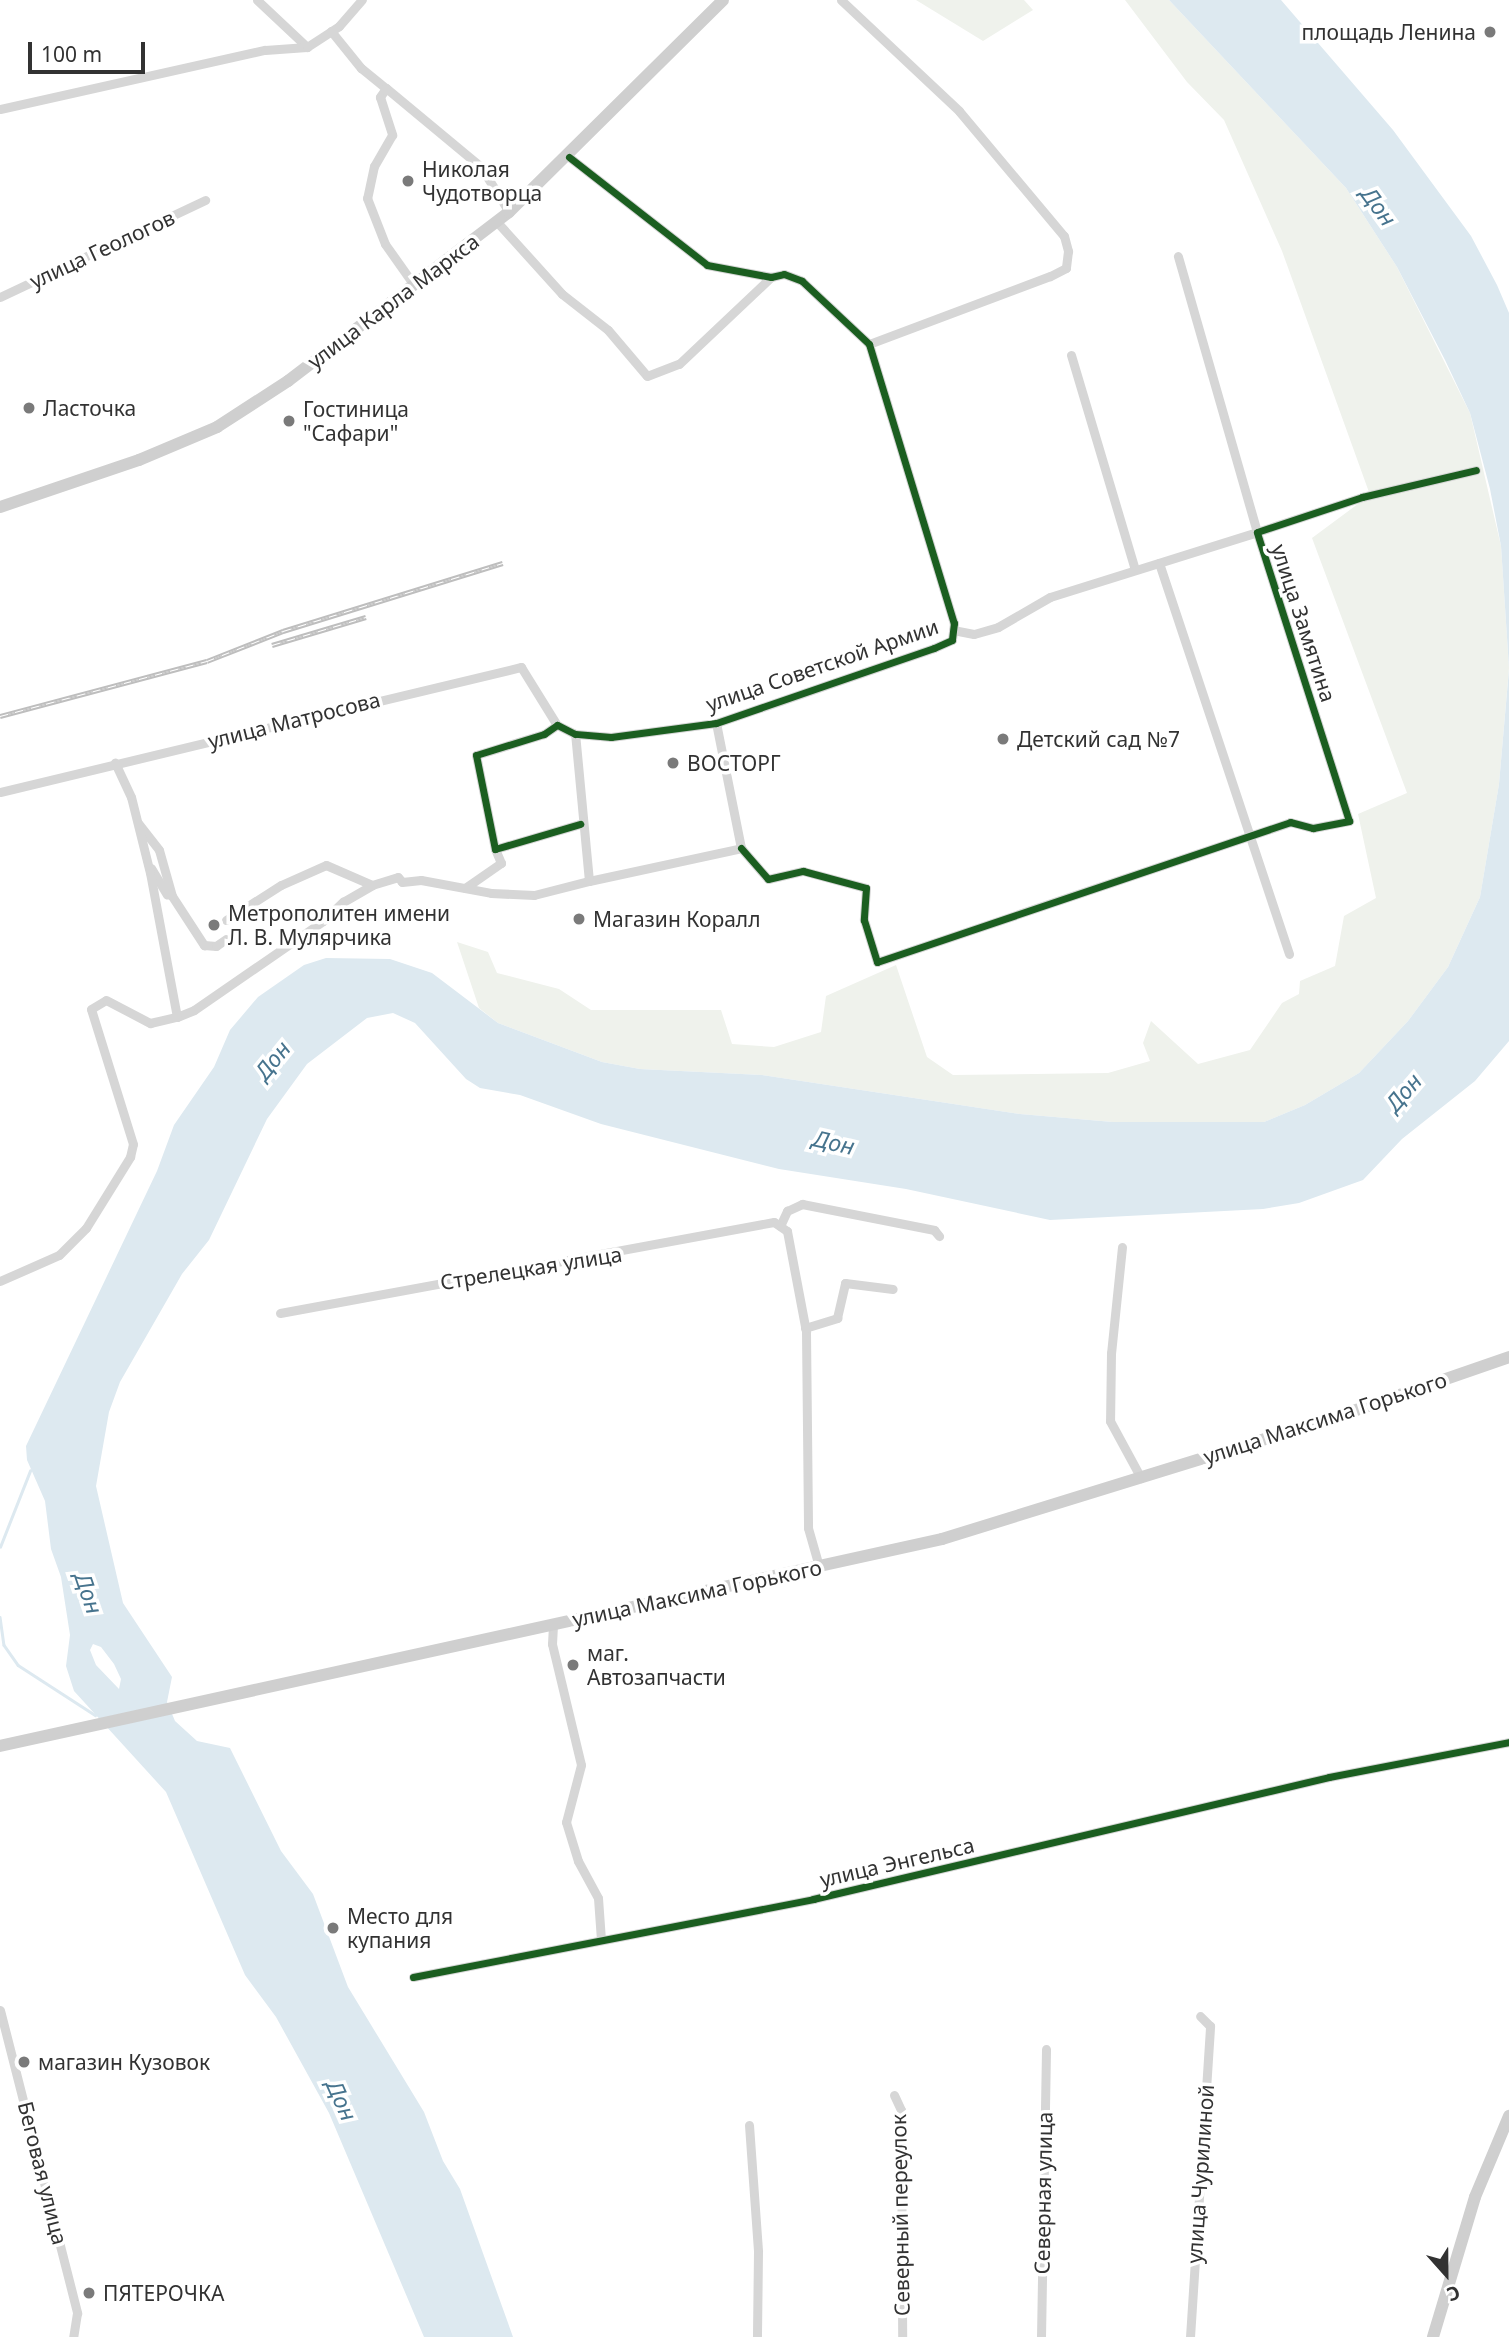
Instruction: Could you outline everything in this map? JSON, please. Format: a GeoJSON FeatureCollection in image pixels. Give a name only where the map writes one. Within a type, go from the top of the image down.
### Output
{"type":"FeatureCollection","features":[{"type":"Feature","properties":{"kind":"main road","name":"улица Карла Маркса"},"geometry":{"type":"LineString","coordinates":[[0,507],[139,460],[217,427],[297,375],[509,212],[569,157],[723,0]]}},
{"type":"Feature","properties":{"kind":"main road","name":"улица Максима Горького"},"geometry":{"type":"LineString","coordinates":[[0,1746],[942,1539],[1141,1478],[1509,1357]]}},
{"type":"Feature","properties":{"kind":"main road"},"geometry":{"type":"LineString","coordinates":[[1433,2337],[1475,2197],[1509,2116]]}},
{"type":"Feature","properties":{"kind":"street"},"geometry":{"type":"LineString","coordinates":[[257,0],[307,47]]}},
{"type":"Feature","properties":{"kind":"street"},"geometry":{"type":"LineString","coordinates":[[0,109],[265,50],[307,47],[331,31],[362,0]]}},
{"type":"Feature","properties":{"kind":"street"},"geometry":{"type":"LineString","coordinates":[[569,157],[707,265],[771,277],[783,274],[802,281],[869,344],[1066,268],[1068,251],[1064,236],[959,111],[841,0]]}},
{"type":"Feature","properties":{"kind":"street"},"geometry":{"type":"LineString","coordinates":[[331,31],[361,68],[481,167],[509,212]]}},
{"type":"Feature","properties":{"kind":"street"},"geometry":{"type":"LineString","coordinates":[[386,88],[380,97],[392,135],[374,166],[367,198],[384,244],[414,285]]}},
{"type":"Feature","properties":{"kind":"street","name":"улица Геологов"},"geometry":{"type":"LineString","coordinates":[[0,297],[205,200]]}},
{"type":"Feature","properties":{"kind":"street"},"geometry":{"type":"LineString","coordinates":[[497,222],[562,294],[608,330],[647,376],[679,364],[771,277]]}},
{"type":"Feature","properties":{"kind":"street","name":"улица Замятина"},"geometry":{"type":"LineString","coordinates":[[1178,256],[1257,532],[1349,821],[1313,828],[1290,822],[1250,835]]}},
{"type":"Feature","properties":{"kind":"street","name":"улица Советской Армии"},"geometry":{"type":"LineString","coordinates":[[557,725],[575,734],[611,737],[716,723],[952,640],[953,630],[869,344]]}},
{"type":"Feature","properties":{"kind":"street"},"geometry":{"type":"LineString","coordinates":[[1071,355],[1135,570]]}},
{"type":"Feature","properties":{"kind":"street","name":"улица Замятина"},"geometry":{"type":"LineString","coordinates":[[953,630],[974,634],[998,627],[1050,597],[1362,497],[1476,470]]}},
{"type":"Feature","properties":{"kind":"street"},"geometry":{"type":"LineString","coordinates":[[1158,563],[1289,954]]}},
{"type":"Feature","properties":{"kind":"street","name":"улица Матросова"},"geometry":{"type":"LineString","coordinates":[[0,792],[521,667],[557,725]]}},
{"type":"Feature","properties":{"kind":"street","name":"улица Советской Армии"},"geometry":{"type":"LineString","coordinates":[[716,723],[741,848]]}},
{"type":"Feature","properties":{"kind":"street"},"geometry":{"type":"LineString","coordinates":[[465,888],[501,863],[495,849],[477,755],[544,734],[557,725]]}},
{"type":"Feature","properties":{"kind":"street"},"geometry":{"type":"LineString","coordinates":[[575,734],[584,797],[580,824],[589,881]]}},
{"type":"Feature","properties":{"kind":"street"},"geometry":{"type":"LineString","coordinates":[[115,763],[137,822],[148,865],[177,1017]]}},
{"type":"Feature","properties":{"kind":"street"},"geometry":{"type":"LineString","coordinates":[[137,822],[162,856],[174,900]]}},
{"type":"Feature","properties":{"kind":"street"},"geometry":{"type":"LineString","coordinates":[[495,849],[580,824]]}},
{"type":"Feature","properties":{"kind":"street"},"geometry":{"type":"LineString","coordinates":[[0,1281],[59,1255],[86,1228],[130,1157],[133,1144],[91,1009],[106,1000],[150,1023],[194,1010],[323,921],[343,902],[372,885],[398,877],[402,882],[421,880],[465,888],[534,895],[589,881],[732,853],[741,848],[768,879],[803,871],[866,888],[864,920],[877,962],[1250,835]]}},
{"type":"Feature","properties":{"kind":"street"},"geometry":{"type":"LineString","coordinates":[[148,865],[204,945],[216,946],[226,939]]}},
{"type":"Feature","properties":{"kind":"street"},"geometry":{"type":"LineString","coordinates":[[226,920],[281,885],[326,865],[372,885]]}},
{"type":"Feature","properties":{"kind":"street"},"geometry":{"type":"LineString","coordinates":[[819,1566],[808,1528],[805,1328],[787,1231],[780,1226],[787,1211],[802,1204],[934,1230],[939,1236]]}},
{"type":"Feature","properties":{"kind":"street","name":"Стрелецкая улица"},"geometry":{"type":"LineString","coordinates":[[281,1313],[774,1222],[780,1226]]}},
{"type":"Feature","properties":{"kind":"street"},"geometry":{"type":"LineString","coordinates":[[1122,1247],[1110,1420],[1141,1478]]}},
{"type":"Feature","properties":{"kind":"street"},"geometry":{"type":"LineString","coordinates":[[805,1328],[837,1318],[845,1283],[893,1289]]}},
{"type":"Feature","properties":{"kind":"street"},"geometry":{"type":"LineString","coordinates":[[553,1625],[552,1644],[581,1765],[566,1822],[578,1861],[598,1898],[601,1940]]}},
{"type":"Feature","properties":{"kind":"street","name":"улица Энгельса"},"geometry":{"type":"LineString","coordinates":[[414,1977],[813,1899],[1329,1777],[1509,1742]]}},
{"type":"Feature","properties":{"kind":"street","name":"Беговая улица"},"geometry":{"type":"LineString","coordinates":[[0,2010],[77,2313],[74,2337]]}},
{"type":"Feature","properties":{"kind":"street","name":"улица Чурилиной"},"geometry":{"type":"LineString","coordinates":[[1190,2337],[1210,2026],[1200,2016]]}},
{"type":"Feature","properties":{"kind":"street","name":"Северная улица"},"geometry":{"type":"LineString","coordinates":[[1041,2337],[1046,2049]]}},
{"type":"Feature","properties":{"kind":"street","name":"Северный переулок"},"geometry":{"type":"LineString","coordinates":[[894,2095],[901,2110],[902,2337]]}},
{"type":"Feature","properties":{"kind":"street"},"geometry":{"type":"LineString","coordinates":[[749,2125],[758,2252],[757,2337]]}},
{"type":"Feature","properties":{"kind":"shaded area"},"geometry":{"type":"Polygon","coordinates":[[[916,0],[1024,0],[1033,10],[983,41],[916,0]]]}},
{"type":"Feature","properties":{"kind":"shaded area"},"geometry":{"type":"Polygon","coordinates":[[[1125,0],[1169,0],[1346,188],[1397,267],[1470,413],[1501,546],[1509,668],[1499,784],[1480,897],[1448,967],[1408,1021],[1359,1073],[1305,1105],[1264,1122],[1113,1122],[1020,1114],[762,1075],[640,1069],[602,1062],[498,1023],[479,1008],[457,942],[488,952],[497,973],[559,989],[591,1010],[721,1010],[732,1044],[774,1047],[821,1032],[826,996],[896,965],[927,1057],[953,1075],[1108,1073],[1150,1061],[1143,1043],[1151,1021],[1198,1064],[1250,1050],[1282,1003],[1299,994],[1300,981],[1335,966],[1344,916],[1376,898],[1358,814],[1407,793],[1312,538],[1370,495],[1282,251],[1224,120],[1187,82],[1125,0]]]}},
{"type":"Feature","properties":{"kind":"water","name":"Дон"},"geometry":{"type":"Polygon","coordinates":[[[1169,0],[1281,0],[1393,130],[1471,236],[1497,285],[1509,313],[1509,668],[1501,546],[1490,489],[1470,413],[1445,360],[1397,267],[1346,188],[1169,0]]]}},
{"type":"Feature","properties":{"kind":"water","name":"Дон"},"geometry":{"type":"Polygon","coordinates":[[[1509,669],[1509,1041],[1475,1081],[1402,1139],[1363,1180],[1299,1203],[1263,1209],[1050,1220],[906,1189],[779,1169],[601,1124],[520,1095],[480,1088],[466,1079],[415,1023],[393,1013],[367,1018],[307,1064],[267,1119],[209,1240],[182,1274],[120,1382],[109,1412],[96,1486],[123,1603],[172,1677],[167,1702],[175,1721],[197,1741],[230,1748],[281,1851],[313,1894],[348,1987],[424,2112],[443,2161],[460,2189],[513,2337],[424,2337],[329,2113],[276,2017],[245,1975],[166,1792],[74,1691],[66,1666],[70,1635],[61,1577],[51,1549],[45,1501],[27,1460],[26,1446],[157,1171],[174,1125],[214,1067],[230,1030],[258,997],[304,965],[326,958],[390,959],[432,973],[498,1023],[602,1062],[640,1069],[762,1075],[1020,1114],[1113,1122],[1264,1122],[1305,1105],[1359,1073],[1408,1021],[1448,967],[1480,897],[1499,784],[1509,669]],[[93,1644],[90,1650],[96,1665],[119,1689],[121,1679],[101,1647],[93,1644]]]}},
{"type":"Feature","properties":{"kind":"waterway"},"geometry":{"type":"LineString","coordinates":[[0,1547],[30,1471]]}},
{"type":"Feature","properties":{"kind":"waterway"},"geometry":{"type":"LineString","coordinates":[[0,1617],[4,1645],[18,1665],[95,1715]]}},
{"type":"Feature","properties":{"kind":"railway"},"geometry":{"type":"LineString","coordinates":[[0,716],[207,661],[283,631],[503,563]]}},
{"type":"Feature","properties":{"kind":"railway"},"geometry":{"type":"LineString","coordinates":[[272,645],[366,617]]}},
{"type":"Feature","properties":{"kind":"cycle path"},"geometry":{"type":"LineString","coordinates":[[569,157],[707,265],[771,277],[784,274],[802,281],[869,344],[954,623],[952,640],[934,648],[716,723],[611,737],[575,734],[557,725],[544,734],[476,755],[495,849],[580,824]]}},
{"type":"Feature","properties":{"kind":"cycle path"},"geometry":{"type":"LineString","coordinates":[[741,848],[768,879],[803,871],[866,888],[864,920],[877,962],[1290,822],[1313,828],[1349,821],[1257,532],[1362,497],[1476,470]]}},
{"type":"Feature","properties":{"kind":"cycle path"},"geometry":{"type":"LineString","coordinates":[[413,1977],[813,1899],[1329,1777],[1509,1742]]}},
{"type":"Feature","properties":{"kind":"place","name":"площадь Ленина"},"geometry":{"type":"Point","coordinates":[1490,32]}},
{"type":"Feature","properties":{"kind":"place","name":"Николая Чудотворца"},"geometry":{"type":"Point","coordinates":[408,181]}},
{"type":"Feature","properties":{"kind":"place","name":"Ласточка"},"geometry":{"type":"Point","coordinates":[29,408]}},
{"type":"Feature","properties":{"kind":"place","name":"Гостиница \"Сафари\""},"geometry":{"type":"Point","coordinates":[289,421]}},
{"type":"Feature","properties":{"kind":"place","name":"Детский сад №7"},"geometry":{"type":"Point","coordinates":[1003,739]}},
{"type":"Feature","properties":{"kind":"place","name":"ВОСТОРГ"},"geometry":{"type":"Point","coordinates":[673,763]}},
{"type":"Feature","properties":{"kind":"place","name":"Магазин Коралл"},"geometry":{"type":"Point","coordinates":[579,919]}},
{"type":"Feature","properties":{"kind":"place","name":"Метрополитен имени Л. В. Мулярчика"},"geometry":{"type":"Point","coordinates":[214,925]}},
{"type":"Feature","properties":{"kind":"place","name":"маг. Автозапчасти"},"geometry":{"type":"Point","coordinates":[573,1665]}},
{"type":"Feature","properties":{"kind":"place","name":"Место для купания"},"geometry":{"type":"Point","coordinates":[333,1928]}},
{"type":"Feature","properties":{"kind":"place","name":"магазин Кузовок"},"geometry":{"type":"Point","coordinates":[24,2062]}},
{"type":"Feature","properties":{"kind":"place","name":"ПЯТЕРОЧКА"},"geometry":{"type":"Point","coordinates":[89,2293]}}]}
